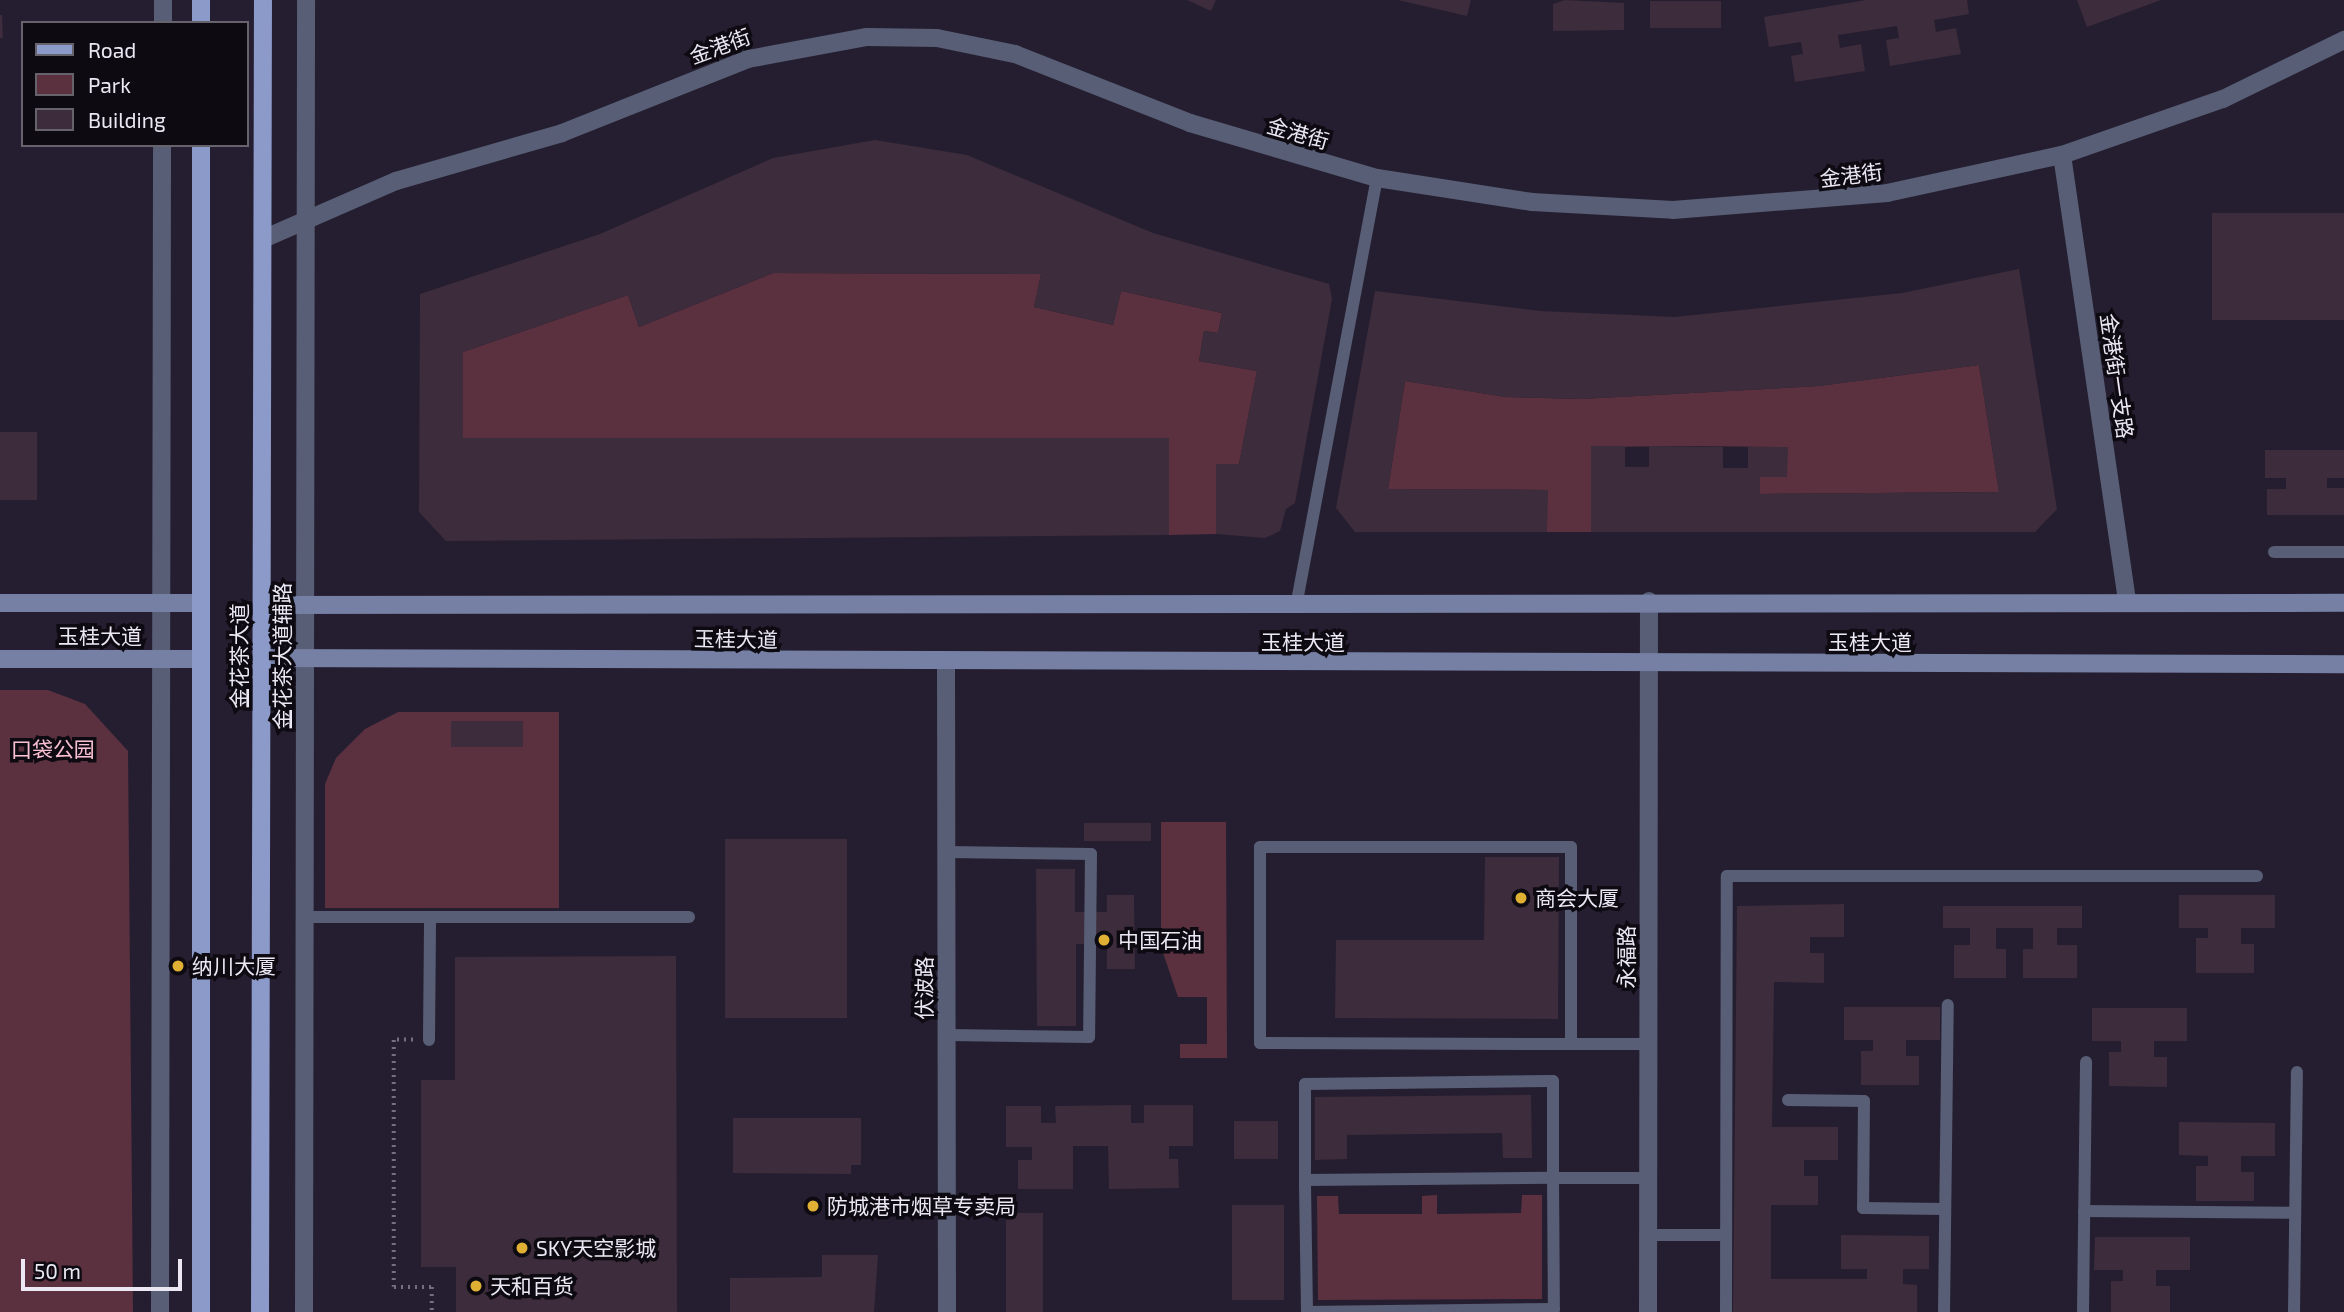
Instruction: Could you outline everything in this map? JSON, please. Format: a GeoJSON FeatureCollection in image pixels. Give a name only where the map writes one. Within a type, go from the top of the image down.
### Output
{"type":"FeatureCollection","features":[{"type":"Feature","properties":{"kind":"main road"},"geometry":{"type":"LineString","coordinates":[[201,0],[201,21]]}},
{"type":"Feature","properties":{"kind":"main road","name":"金花茶大道"},"geometry":{"type":"LineString","coordinates":[[260,1312],[263,0]]}},
{"type":"Feature","properties":{"kind":"main road","name":"金花茶大道"},"geometry":{"type":"LineString","coordinates":[[201,147],[201,1312]]}},
{"type":"Feature","properties":{"kind":"main road","name":"玉桂大道"},"geometry":{"type":"LineString","coordinates":[[261,605],[1297,601],[2344,603]]}},
{"type":"Feature","properties":{"kind":"main road","name":"玉桂大道"},"geometry":{"type":"LineString","coordinates":[[0,603],[201,603]]}},
{"type":"Feature","properties":{"kind":"main road","name":"玉桂大道"},"geometry":{"type":"LineString","coordinates":[[261,657],[946,664],[2344,664]]}},
{"type":"Feature","properties":{"kind":"main road","name":"玉桂大道"},"geometry":{"type":"LineString","coordinates":[[0,659],[201,659]]}},
{"type":"Feature","properties":{"kind":"street"},"geometry":{"type":"LineString","coordinates":[[163,0],[163,21]]}},
{"type":"Feature","properties":{"kind":"street","name":"金花茶大道辅路"},"geometry":{"type":"LineString","coordinates":[[304,1312],[306,0]]}},
{"type":"Feature","properties":{"kind":"street","name":"金港街"},"geometry":{"type":"LineString","coordinates":[[262,239],[396,181],[562,132],[748,59],[867,37],[937,38],[1015,54],[1215,132],[1377,178],[1532,202],[1727,208],[1887,194],[2062,156],[2223,99],[2344,40]]}},
{"type":"Feature","properties":{"kind":"street"},"geometry":{"type":"LineString","coordinates":[[160,1312],[162,147]]}},
{"type":"Feature","properties":{"kind":"street","name":"金港街一支路"},"geometry":{"type":"LineString","coordinates":[[2062,156],[2127,602]]}},
{"type":"Feature","properties":{"kind":"street","name":"永福路"},"geometry":{"type":"LineString","coordinates":[[1648,1312],[1649,601]]}},
{"type":"Feature","properties":{"kind":"street","name":"伏波路"},"geometry":{"type":"LineString","coordinates":[[946,664],[947,1312]]}},
{"type":"Feature","properties":{"kind":"lane"},"geometry":{"type":"LineString","coordinates":[[1297,601],[1377,178]]}},
{"type":"Feature","properties":{"kind":"lane"},"geometry":{"type":"LineString","coordinates":[[2274,552],[2344,552]]}},
{"type":"Feature","properties":{"kind":"lane"},"geometry":{"type":"LineString","coordinates":[[1571,1044],[1571,848],[1260,848],[1260,1044],[1571,1044],[1649,1044]]}},
{"type":"Feature","properties":{"kind":"lane"},"geometry":{"type":"LineString","coordinates":[[947,852],[1091,853],[1089,1037],[947,1035]]}},
{"type":"Feature","properties":{"kind":"lane"},"geometry":{"type":"LineString","coordinates":[[1726,1312],[1727,876],[2258,877]]}},
{"type":"Feature","properties":{"kind":"lane"},"geometry":{"type":"LineString","coordinates":[[304,917],[689,917]]}},
{"type":"Feature","properties":{"kind":"lane"},"geometry":{"type":"LineString","coordinates":[[429,1040],[430,917]]}},
{"type":"Feature","properties":{"kind":"lane"},"geometry":{"type":"LineString","coordinates":[[1944,1312],[1948,1005]]}},
{"type":"Feature","properties":{"kind":"lane"},"geometry":{"type":"LineString","coordinates":[[2083,1312],[2086,1062]]}},
{"type":"Feature","properties":{"kind":"lane"},"geometry":{"type":"LineString","coordinates":[[2294,1312],[2297,1072]]}},
{"type":"Feature","properties":{"kind":"lane"},"geometry":{"type":"LineString","coordinates":[[1553,1082],[1553,1178],[1554,1309],[1307,1311],[1305,1084],[1553,1082]]}},
{"type":"Feature","properties":{"kind":"lane"},"geometry":{"type":"LineString","coordinates":[[1788,1100],[1864,1101],[1863,1208],[1945,1209]]}},
{"type":"Feature","properties":{"kind":"lane"},"geometry":{"type":"LineString","coordinates":[[1305,1180],[1648,1178]]}},
{"type":"Feature","properties":{"kind":"lane"},"geometry":{"type":"LineString","coordinates":[[2084,1211],[2295,1213]]}},
{"type":"Feature","properties":{"kind":"lane"},"geometry":{"type":"LineString","coordinates":[[1648,1235],[1726,1235]]}},
{"type":"Feature","properties":{"kind":"path"},"geometry":{"type":"LineString","coordinates":[[429,1040],[394,1040],[394,1287],[432,1287],[432,1312]]}},
{"type":"Feature","properties":{"kind":"green space"},"geometry":{"type":"Polygon","coordinates":[[[773,273],[1041,274],[1034,307],[1113,325],[1121,291],[1222,313],[1218,333],[1204,331],[1199,361],[1257,371],[1239,464],[1216,464],[1216,534],[1169,535],[1169,438],[463,438],[463,352],[628,295],[639,327],[773,273]]]}},
{"type":"Feature","properties":{"kind":"green space"},"geometry":{"type":"Polygon","coordinates":[[[1979,365],[1999,492],[1760,494],[1760,477],[1787,477],[1787,447],[1689,446],[1591,447],[1591,532],[1547,532],[1547,490],[1388,489],[1405,381],[1506,397],[1581,399],[1819,386],[1979,365]]]}},
{"type":"Feature","properties":{"kind":"green space","name":"口袋公园"},"geometry":{"type":"Polygon","coordinates":[[[0,690],[48,690],[85,704],[128,751],[133,1312],[0,1312],[0,690]]]}},
{"type":"Feature","properties":{"kind":"green space"},"geometry":{"type":"Polygon","coordinates":[[[398,712],[559,712],[559,908],[325,908],[325,784],[336,758],[365,729],[398,712]]]}},
{"type":"Feature","properties":{"kind":"green space"},"geometry":{"type":"Polygon","coordinates":[[[1161,822],[1226,822],[1227,1058],[1180,1058],[1180,1044],[1207,1044],[1207,997],[1178,997],[1161,947],[1161,822]]]}},
{"type":"Feature","properties":{"kind":"green space"},"geometry":{"type":"Polygon","coordinates":[[[1437,1195],[1437,1214],[1521,1213],[1522,1195],[1542,1195],[1542,1299],[1318,1300],[1317,1196],[1338,1196],[1339,1214],[1422,1214],[1422,1196],[1437,1195]]]}},
{"type":"Feature","properties":{"kind":"building"},"geometry":{"type":"Polygon","coordinates":[[[1187,0],[1216,0],[1211,11],[1187,0]]]}},
{"type":"Feature","properties":{"kind":"building"},"geometry":{"type":"Polygon","coordinates":[[[1398,0],[1471,0],[1467,16],[1398,0]]]}},
{"type":"Feature","properties":{"kind":"building"},"geometry":{"type":"Polygon","coordinates":[[[1565,0],[1624,3],[1624,30],[1553,31],[1553,4],[1565,0]]]}},
{"type":"Feature","properties":{"kind":"building"},"geometry":{"type":"Polygon","coordinates":[[[1866,0],[1967,0],[1969,14],[1934,20],[1936,32],[1956,28],[1961,54],[1890,66],[1886,40],[1899,38],[1897,26],[1838,35],[1840,48],[1861,44],[1865,71],[1795,82],[1791,56],[1803,54],[1801,42],[1769,47],[1764,17],[1866,0]]]}},
{"type":"Feature","properties":{"kind":"building"},"geometry":{"type":"Polygon","coordinates":[[[2077,0],[2161,0],[2087,27],[2077,0]]]}},
{"type":"Feature","properties":{"kind":"building"},"geometry":{"type":"Polygon","coordinates":[[[1650,1],[1721,1],[1721,28],[1650,28],[1650,1]]]}},
{"type":"Feature","properties":{"kind":"building"},"geometry":{"type":"Polygon","coordinates":[[[2,15],[3,38],[0,38],[2,15]]]}},
{"type":"Feature","properties":{"kind":"building"},"geometry":{"type":"Polygon","coordinates":[[[875,140],[967,155],[1153,233],[1329,284],[1332,299],[1295,503],[1286,509],[1280,531],[1265,538],[1216,534],[1216,464],[1239,464],[1257,371],[1199,361],[1204,331],[1218,333],[1222,313],[1121,291],[1113,325],[1034,307],[1041,274],[773,273],[639,327],[628,295],[463,352],[463,438],[1169,438],[1169,535],[446,541],[419,512],[420,294],[600,234],[773,158],[875,140]]]}},
{"type":"Feature","properties":{"kind":"building"},"geometry":{"type":"Polygon","coordinates":[[[2212,213],[2344,213],[2344,320],[2212,320],[2212,213]]]}},
{"type":"Feature","properties":{"kind":"building"},"geometry":{"type":"Polygon","coordinates":[[[2019,269],[2057,509],[2035,532],[1591,532],[1591,446],[1625,446],[1625,467],[1649,467],[1649,446],[1723,447],[1723,468],[1748,468],[1748,447],[1788,447],[1787,477],[1760,477],[1760,494],[1999,492],[1979,365],[1819,386],[1581,399],[1506,397],[1405,381],[1388,489],[1548,490],[1547,532],[1355,532],[1336,508],[1375,291],[1540,311],[1675,317],[1902,293],[2019,269]]]}},
{"type":"Feature","properties":{"kind":"building"},"geometry":{"type":"Polygon","coordinates":[[[0,432],[37,432],[37,500],[0,500],[0,432]]]}},
{"type":"Feature","properties":{"kind":"building"},"geometry":{"type":"Polygon","coordinates":[[[2265,450],[2344,450],[2344,478],[2327,478],[2327,488],[2344,488],[2344,515],[2267,515],[2267,489],[2286,489],[2286,478],[2265,478],[2265,450]]]}},
{"type":"Feature","properties":{"kind":"building"},"geometry":{"type":"Polygon","coordinates":[[[451,721],[523,721],[523,747],[451,747],[451,721]]]}},
{"type":"Feature","properties":{"kind":"building"},"geometry":{"type":"Polygon","coordinates":[[[1084,823],[1151,823],[1151,841],[1084,841],[1084,823]]]}},
{"type":"Feature","properties":{"kind":"building"},"geometry":{"type":"Polygon","coordinates":[[[725,839],[847,839],[847,1018],[725,1018],[725,839]]]}},
{"type":"Feature","properties":{"kind":"building","name":"商会大厦"},"geometry":{"type":"Polygon","coordinates":[[[1485,857],[1559,857],[1558,1019],[1335,1018],[1336,940],[1484,940],[1485,857]]]}},
{"type":"Feature","properties":{"kind":"building"},"geometry":{"type":"Polygon","coordinates":[[[1036,869],[1075,869],[1075,912],[1107,912],[1107,895],[1134,895],[1135,969],[1107,969],[1107,944],[1076,944],[1076,1026],[1037,1026],[1036,869]]]}},
{"type":"Feature","properties":{"kind":"building"},"geometry":{"type":"Polygon","coordinates":[[[2179,895],[2275,895],[2275,928],[2241,928],[2241,944],[2254,944],[2254,973],[2196,973],[2196,938],[2208,938],[2208,928],[2179,928],[2179,895]]]}},
{"type":"Feature","properties":{"kind":"building"},"geometry":{"type":"Polygon","coordinates":[[[1844,904],[1844,937],[1810,937],[1810,953],[1824,953],[1824,983],[1774,982],[1772,1127],[1838,1127],[1838,1160],[1804,1160],[1804,1176],[1818,1176],[1818,1205],[1771,1205],[1771,1279],[1867,1279],[1867,1269],[1841,1269],[1841,1235],[1929,1236],[1929,1269],[1903,1269],[1903,1284],[1917,1285],[1917,1312],[1733,1312],[1737,906],[1844,904]]]}},
{"type":"Feature","properties":{"kind":"building"},"geometry":{"type":"Polygon","coordinates":[[[1943,906],[2082,906],[2082,928],[2057,928],[2057,945],[2077,945],[2077,978],[2023,978],[2023,949],[2033,949],[2033,928],[1996,928],[1996,949],[2006,949],[2006,978],[1954,978],[1954,945],[1970,945],[1970,928],[1943,928],[1943,906]]]}},
{"type":"Feature","properties":{"kind":"building"},"geometry":{"type":"Polygon","coordinates":[[[676,956],[677,1312],[456,1312],[456,1267],[421,1267],[421,1080],[455,1080],[455,957],[676,956]]]}},
{"type":"Feature","properties":{"kind":"building"},"geometry":{"type":"Polygon","coordinates":[[[1844,1007],[1940,1007],[1940,1040],[1906,1040],[1906,1056],[1919,1056],[1919,1085],[1861,1085],[1861,1051],[1873,1051],[1873,1040],[1844,1040],[1844,1007]]]}},
{"type":"Feature","properties":{"kind":"building"},"geometry":{"type":"Polygon","coordinates":[[[2092,1008],[2187,1008],[2187,1041],[2154,1041],[2154,1057],[2167,1057],[2167,1087],[2109,1086],[2109,1052],[2121,1052],[2121,1041],[2092,1041],[2092,1008]]]}},
{"type":"Feature","properties":{"kind":"building"},"geometry":{"type":"Polygon","coordinates":[[[1531,1095],[1532,1158],[1503,1158],[1502,1133],[1347,1135],[1347,1159],[1315,1160],[1315,1097],[1531,1095]]]}},
{"type":"Feature","properties":{"kind":"building"},"geometry":{"type":"Polygon","coordinates":[[[1131,1105],[1131,1123],[1144,1123],[1144,1105],[1193,1105],[1193,1146],[1169,1146],[1169,1159],[1178,1159],[1179,1188],[1109,1189],[1108,1146],[1073,1146],[1073,1189],[1018,1189],[1018,1160],[1032,1160],[1032,1147],[1006,1147],[1006,1106],[1041,1106],[1041,1123],[1056,1123],[1055,1106],[1131,1105]]]}},
{"type":"Feature","properties":{"kind":"building"},"geometry":{"type":"Polygon","coordinates":[[[733,1118],[861,1118],[861,1165],[851,1165],[851,1174],[733,1173],[733,1118]]]}},
{"type":"Feature","properties":{"kind":"building"},"geometry":{"type":"Polygon","coordinates":[[[1234,1121],[1278,1121],[1278,1159],[1234,1159],[1234,1121]]]}},
{"type":"Feature","properties":{"kind":"building"},"geometry":{"type":"Polygon","coordinates":[[[2179,1122],[2275,1123],[2275,1156],[2241,1156],[2241,1172],[2254,1172],[2254,1201],[2196,1201],[2196,1166],[2208,1166],[2208,1156],[2179,1155],[2179,1122]]]}},
{"type":"Feature","properties":{"kind":"building"},"geometry":{"type":"Polygon","coordinates":[[[1232,1205],[1284,1205],[1284,1300],[1232,1300],[1232,1205]]]}},
{"type":"Feature","properties":{"kind":"building"},"geometry":{"type":"Polygon","coordinates":[[[1006,1213],[1043,1213],[1043,1312],[1006,1312],[1006,1213]]]}},
{"type":"Feature","properties":{"kind":"building"},"geometry":{"type":"Polygon","coordinates":[[[2095,1237],[2190,1237],[2190,1270],[2156,1270],[2156,1286],[2170,1286],[2170,1312],[2111,1312],[2111,1281],[2123,1281],[2123,1270],[2094,1270],[2095,1237]]]}},
{"type":"Feature","properties":{"kind":"building"},"geometry":{"type":"Polygon","coordinates":[[[822,1255],[878,1255],[874,1312],[730,1312],[730,1278],[822,1277],[822,1255]]]}},
{"type":"Feature","properties":{"kind":"place","name":"商会大厦"},"geometry":{"type":"Point","coordinates":[1521,898]}},
{"type":"Feature","properties":{"kind":"place","name":"中国石油"},"geometry":{"type":"Point","coordinates":[1104,940]}},
{"type":"Feature","properties":{"kind":"place","name":"纳川大厦"},"geometry":{"type":"Point","coordinates":[178,966]}},
{"type":"Feature","properties":{"kind":"place","name":"防城港市烟草专卖局"},"geometry":{"type":"Point","coordinates":[813,1206]}},
{"type":"Feature","properties":{"kind":"place","name":"SKY天空影城"},"geometry":{"type":"Point","coordinates":[522,1248]}},
{"type":"Feature","properties":{"kind":"place","name":"天和百货"},"geometry":{"type":"Point","coordinates":[476,1286]}}]}
